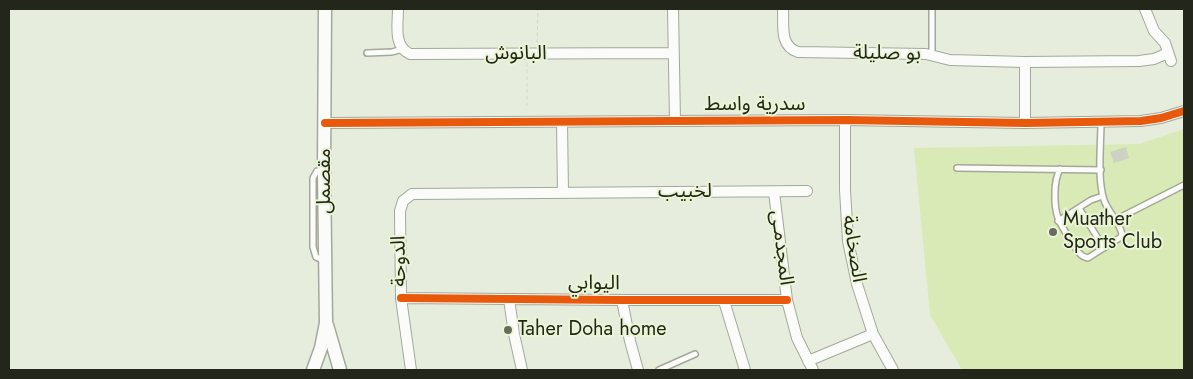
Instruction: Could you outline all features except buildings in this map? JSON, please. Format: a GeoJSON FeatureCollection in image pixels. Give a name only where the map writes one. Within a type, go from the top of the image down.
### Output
{"type":"FeatureCollection","features":[{"type":"Feature","properties":{"kind":"street","name":"مقصمل"},"geometry":{"type":"LineString","coordinates":[[313,370],[321,348],[326,323],[324,172],[325,9]]}},
{"type":"Feature","properties":{"kind":"street"},"geometry":{"type":"LineString","coordinates":[[398,9],[398,42],[402,50]]}},
{"type":"Feature","properties":{"kind":"street"},"geometry":{"type":"LineString","coordinates":[[673,9],[675,121]]}},
{"type":"Feature","properties":{"kind":"street","name":"بو صليلة"},"geometry":{"type":"LineString","coordinates":[[784,9],[784,40],[787,46],[798,52],[932,55],[950,60],[1025,62],[1139,61],[1170,57],[1163,39],[1153,28],[1145,9]]}},
{"type":"Feature","properties":{"kind":"street","name":"البانوش"},"geometry":{"type":"LineString","coordinates":[[402,50],[415,55],[673,53]]}},
{"type":"Feature","properties":{"kind":"street"},"geometry":{"type":"LineString","coordinates":[[1025,62],[1025,124]]}},
{"type":"Feature","properties":{"kind":"street","name":"سدرية واسط"},"geometry":{"type":"LineString","coordinates":[[324,123],[845,120],[1025,124],[1141,121],[1161,118],[1184,111]]}},
{"type":"Feature","properties":{"kind":"street","name":"الصخامة"},"geometry":{"type":"LineString","coordinates":[[845,120],[845,190],[848,240],[857,284],[873,334],[893,370]]}},
{"type":"Feature","properties":{"kind":"street"},"geometry":{"type":"LineString","coordinates":[[562,122],[563,193]]}},
{"type":"Feature","properties":{"kind":"street","name":"لخبيب"},"geometry":{"type":"LineString","coordinates":[[400,211],[403,201],[407,197],[417,194],[807,191]]}},
{"type":"Feature","properties":{"kind":"street","name":"المجدمـى"},"geometry":{"type":"LineString","coordinates":[[774,192],[787,300],[797,338],[810,366],[873,334]]}},
{"type":"Feature","properties":{"kind":"street","name":"الدوحة"},"geometry":{"type":"LineString","coordinates":[[400,211],[401,298],[411,370]]}},
{"type":"Feature","properties":{"kind":"street","name":"اليوابي"},"geometry":{"type":"LineString","coordinates":[[401,298],[787,300]]}},
{"type":"Feature","properties":{"kind":"street"},"geometry":{"type":"LineString","coordinates":[[509,299],[522,370]]}},
{"type":"Feature","properties":{"kind":"street"},"geometry":{"type":"LineString","coordinates":[[622,300],[638,370]]}},
{"type":"Feature","properties":{"kind":"street"},"geometry":{"type":"LineString","coordinates":[[724,301],[745,370]]}},
{"type":"Feature","properties":{"kind":"street","name":"مقصمل"},"geometry":{"type":"LineString","coordinates":[[326,323],[339,370]]}},
{"type":"Feature","properties":{"kind":"street"},"geometry":{"type":"LineString","coordinates":[[313,370],[327,366],[339,370]]}},
{"type":"Feature","properties":{"kind":"lane"},"geometry":{"type":"LineString","coordinates":[[932,9],[932,55]]}},
{"type":"Feature","properties":{"kind":"lane"},"geometry":{"type":"LineString","coordinates":[[367,53],[402,50]]}},
{"type":"Feature","properties":{"kind":"lane"},"geometry":{"type":"LineString","coordinates":[[1060,169],[1055,182],[1054,205],[1058,221],[1084,257],[1090,257],[1122,235],[1103,196],[1101,122]]}},
{"type":"Feature","properties":{"kind":"lane"},"geometry":{"type":"LineString","coordinates":[[957,168],[1101,170]]}},
{"type":"Feature","properties":{"kind":"lane"},"geometry":{"type":"LineString","coordinates":[[1115,220],[1184,185]]}},
{"type":"Feature","properties":{"kind":"lane"},"geometry":{"type":"LineString","coordinates":[[1058,221],[1091,200],[1103,196]]}},
{"type":"Feature","properties":{"kind":"lane"},"geometry":{"type":"LineString","coordinates":[[1079,208],[1104,248]]}},
{"type":"Feature","properties":{"kind":"lane"},"geometry":{"type":"LineString","coordinates":[[659,370],[695,354]]}},
{"type":"Feature","properties":{"kind":"path"},"geometry":{"type":"LineString","coordinates":[[527,106],[538,9]]}},
{"type":"Feature","properties":{"kind":"green space","name":"Muather Sports Club"},"geometry":{"type":"Polygon","coordinates":[[[1184,129],[1184,370],[962,370],[930,315],[914,148],[1139,144],[1184,129]]]}},
{"type":"Feature","properties":{"kind":"cycle path"},"geometry":{"type":"LineString","coordinates":[[325,123],[845,120],[1025,123],[1141,121],[1161,118],[1184,111]]}},
{"type":"Feature","properties":{"kind":"cycle path"},"geometry":{"type":"LineString","coordinates":[[401,298],[787,300]]}},
{"type":"Feature","properties":{"kind":"place","name":"Muather Sports Club"},"geometry":{"type":"Point","coordinates":[1053,232]}},
{"type":"Feature","properties":{"kind":"place","name":"Taher Doha home"},"geometry":{"type":"Point","coordinates":[508,330]}}]}
